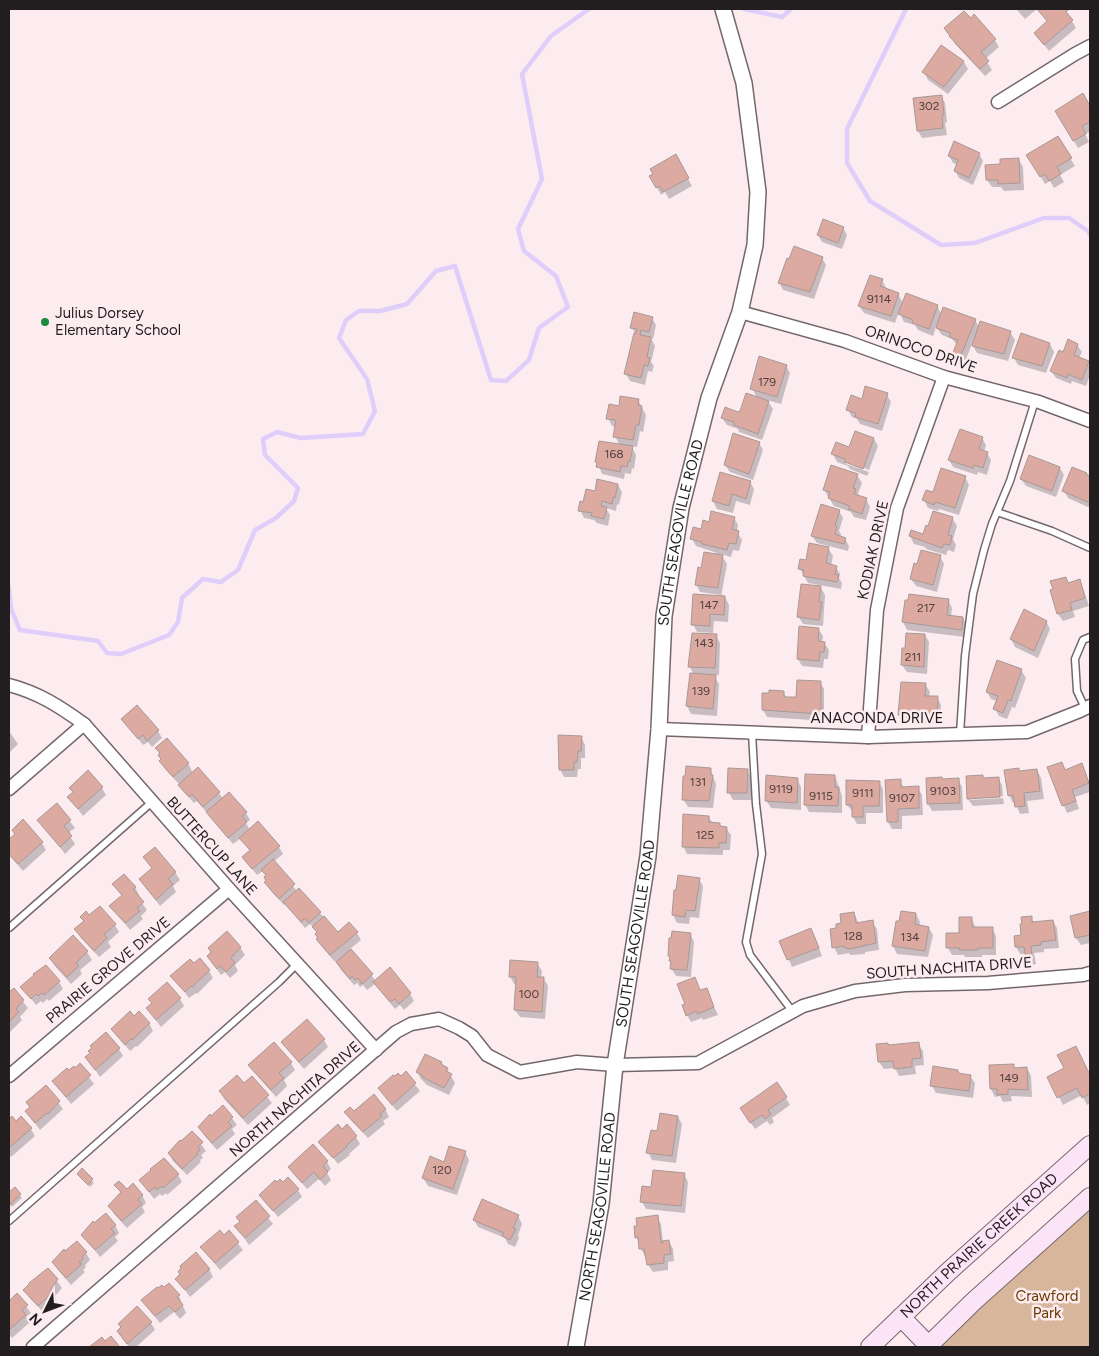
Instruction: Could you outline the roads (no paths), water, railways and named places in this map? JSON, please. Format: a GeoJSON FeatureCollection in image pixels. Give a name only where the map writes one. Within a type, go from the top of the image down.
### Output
{"type":"FeatureCollection","features":[{"type":"Feature","properties":{"kind":"main road","name":"NORTH PRAIRIE CREEK ROAD"},"geometry":{"type":"LineString","coordinates":[[870,1347],[948,1272],[1090,1145]]}},
{"type":"Feature","properties":{"kind":"main road"},"geometry":{"type":"LineString","coordinates":[[901,1317],[928,1346],[974,1301],[1090,1197]]}},
{"type":"Feature","properties":{"kind":"street","name":"SOUTH SEAGOVILLE ROAD"},"geometry":{"type":"LineString","coordinates":[[615,1066],[648,856],[659,729],[664,616],[681,508],[710,398],[740,312],[755,245],[758,192],[744,83],[723,9]]}},
{"type":"Feature","properties":{"kind":"street"},"geometry":{"type":"LineString","coordinates":[[998,102],[1090,46]]}},
{"type":"Feature","properties":{"kind":"street","name":"ORINOCO DRIVE"},"geometry":{"type":"LineString","coordinates":[[740,312],[845,341],[944,377],[1035,401],[1090,421]]}},
{"type":"Feature","properties":{"kind":"street","name":"KODIAK DRIVE"},"geometry":{"type":"LineString","coordinates":[[868,737],[877,610],[897,508],[944,377]]}},
{"type":"Feature","properties":{"kind":"street","name":"BUTTERCUP LANE"},"geometry":{"type":"LineString","coordinates":[[9,685],[28,690],[57,704],[84,724],[229,889],[376,1050]]}},
{"type":"Feature","properties":{"kind":"street","name":"ANACONDA DRIVE"},"geometry":{"type":"LineString","coordinates":[[659,729],[868,737],[1027,732],[1088,707]]}},
{"type":"Feature","properties":{"kind":"street"},"geometry":{"type":"LineString","coordinates":[[9,790],[84,724]]}},
{"type":"Feature","properties":{"kind":"street","name":"PRAIRIE GROVE DRIVE"},"geometry":{"type":"LineString","coordinates":[[9,1076],[229,889]]}},
{"type":"Feature","properties":{"kind":"street","name":"SOUTH NACHITA DRIVE"},"geometry":{"type":"LineString","coordinates":[[615,1066],[698,1063],[804,1006],[855,991],[905,985],[988,983],[1090,973]]}},
{"type":"Feature","properties":{"kind":"street","name":"NORTH NACHITA DRIVE"},"geometry":{"type":"LineString","coordinates":[[33,1347],[396,1032],[410,1024],[439,1019],[472,1036],[487,1055],[520,1072],[577,1062],[615,1066]]}},
{"type":"Feature","properties":{"kind":"street","name":"NORTH SEAGOVILLE ROAD"},"geometry":{"type":"LineString","coordinates":[[576,1347],[601,1204],[615,1066]]}},
{"type":"Feature","properties":{"kind":"lane"},"geometry":{"type":"LineString","coordinates":[[960,734],[969,616],[984,550],[1010,481],[1035,401]]}},
{"type":"Feature","properties":{"kind":"lane"},"geometry":{"type":"LineString","coordinates":[[997,512],[1052,531],[1090,548]]}},
{"type":"Feature","properties":{"kind":"lane"},"geometry":{"type":"LineString","coordinates":[[1088,707],[1077,691],[1075,659],[1083,640],[1090,637]]}},
{"type":"Feature","properties":{"kind":"lane"},"geometry":{"type":"LineString","coordinates":[[752,732],[756,804],[762,854],[746,942],[750,955],[793,1012]]}},
{"type":"Feature","properties":{"kind":"lane"},"geometry":{"type":"LineString","coordinates":[[9,928],[152,802]]}},
{"type":"Feature","properties":{"kind":"lane"},"geometry":{"type":"LineString","coordinates":[[9,1221],[297,964]]}},
{"type":"Feature","properties":{"kind":"waterway"},"geometry":{"type":"LineString","coordinates":[[9,588],[11,609],[20,630],[98,641],[107,653],[121,654],[169,635],[178,622],[182,598],[203,579],[221,582],[238,570],[255,530],[276,518],[294,501],[298,488],[265,455],[263,439],[277,432],[301,438],[363,434],[375,411],[367,379],[339,338],[346,320],[359,311],[380,311],[407,304],[436,271],[455,266],[491,380],[506,381],[529,360],[539,328],[568,307],[556,276],[524,251],[518,229],[542,179],[522,74],[551,36],[589,9]]}},
{"type":"Feature","properties":{"kind":"waterway"},"geometry":{"type":"LineString","coordinates":[[744,9],[782,17],[791,9]]}},
{"type":"Feature","properties":{"kind":"waterway"},"geometry":{"type":"LineString","coordinates":[[906,9],[847,129],[847,163],[870,201],[941,245],[975,243],[1044,218],[1069,218],[1088,231],[1090,235]]}},
{"type":"Feature","properties":{"kind":"place","name":"Julius Dorsey Elementary School"},"geometry":{"type":"Point","coordinates":[45,322]}},
{"type":"Feature","properties":{"kind":"park label","name":"Crawford Park"},"geometry":{"type":"Point","coordinates":[1047,1304]}}]}
